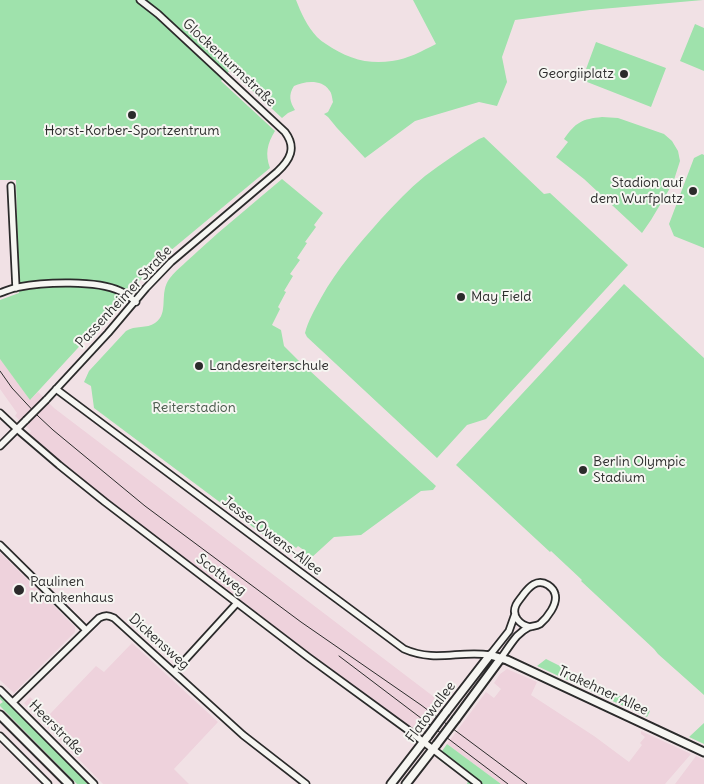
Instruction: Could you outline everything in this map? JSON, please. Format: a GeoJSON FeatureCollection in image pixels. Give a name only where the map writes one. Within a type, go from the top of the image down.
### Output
{"type":"FeatureCollection","features":[{"type":"Feature","properties":{"kind":"main road","name":"Trakehner Allee"},"geometry":{"type":"LineString","coordinates":[[490,655],[501,658],[704,752]]}},
{"type":"Feature","properties":{"kind":"main road","name":"Flatowallee"},"geometry":{"type":"LineString","coordinates":[[391,784],[490,655]]}},
{"type":"Feature","properties":{"kind":"main road","name":"Flatowallee"},"geometry":{"type":"LineString","coordinates":[[406,784],[501,658]]}},
{"type":"Feature","properties":{"kind":"main road"},"geometry":{"type":"LineString","coordinates":[[0,715],[69,784]]}},
{"type":"Feature","properties":{"kind":"street","name":"Glockenturmstraße"},"geometry":{"type":"LineString","coordinates":[[140,0],[152,8],[285,132],[289,138],[291,150]]}},
{"type":"Feature","properties":{"kind":"street","name":"Passenheimer Straße"},"geometry":{"type":"LineString","coordinates":[[0,446],[56,390],[171,262],[282,167],[291,150]]}},
{"type":"Feature","properties":{"kind":"street"},"geometry":{"type":"LineString","coordinates":[[12,186],[16,288]]}},
{"type":"Feature","properties":{"kind":"street"},"geometry":{"type":"LineString","coordinates":[[0,293],[16,288],[60,284],[100,285],[120,291],[136,302]]}},
{"type":"Feature","properties":{"kind":"street","name":"Jesse-Owens-Allee"},"geometry":{"type":"LineString","coordinates":[[56,390],[404,649],[430,656],[490,655]]}},
{"type":"Feature","properties":{"kind":"street","name":"Scottweg"},"geometry":{"type":"LineString","coordinates":[[0,413],[99,497],[237,603],[426,739],[478,784]]}},
{"type":"Feature","properties":{"kind":"street"},"geometry":{"type":"LineString","coordinates":[[0,545],[86,630],[13,702]]}},
{"type":"Feature","properties":{"kind":"street"},"geometry":{"type":"LineString","coordinates":[[501,658],[518,636],[530,627],[541,623],[553,608],[556,600],[555,594],[548,585],[536,583],[531,586],[517,603],[515,614],[517,620],[521,624],[530,627]]}},
{"type":"Feature","properties":{"kind":"street"},"geometry":{"type":"LineString","coordinates":[[174,672],[237,603]]}},
{"type":"Feature","properties":{"kind":"street"},"geometry":{"type":"LineString","coordinates":[[490,655],[509,631],[515,614]]}},
{"type":"Feature","properties":{"kind":"street","name":"Dickensweg"},"geometry":{"type":"LineString","coordinates":[[86,630],[104,615],[114,618],[243,735],[306,784]]}},
{"type":"Feature","properties":{"kind":"street","name":"Heerstraße"},"geometry":{"type":"LineString","coordinates":[[0,690],[94,784]]}},
{"type":"Feature","properties":{"kind":"street"},"geometry":{"type":"LineString","coordinates":[[0,736],[48,784]]}},
{"type":"Feature","properties":{"kind":"shaded area"},"geometry":{"type":"Polygon","coordinates":[[[0,359],[31,399],[38,392],[54,408],[442,703],[421,732],[417,734],[127,515],[31,437],[29,434],[31,431],[15,416],[17,413],[0,389],[0,359]]]}},
{"type":"Feature","properties":{"kind":"shaded area","name":"Paulinen Krankenhaus"},"geometry":{"type":"Polygon","coordinates":[[[0,552],[75,627],[75,632],[14,693],[0,680],[0,552]]]}},
{"type":"Feature","properties":{"kind":"shaded area"},"geometry":{"type":"Polygon","coordinates":[[[132,643],[218,722],[174,769],[189,784],[103,784],[24,703],[30,697],[49,715],[96,666],[104,672],[132,643]]]}},
{"type":"Feature","properties":{"kind":"shaded area"},"geometry":{"type":"Polygon","coordinates":[[[507,669],[537,682],[531,695],[594,736],[629,762],[642,745],[640,743],[645,737],[641,734],[641,731],[691,754],[665,784],[501,784],[447,744],[486,692],[494,698],[501,689],[494,683],[500,674],[507,669]]]}},
{"type":"Feature","properties":{"kind":"shaded area"},"geometry":{"type":"Polygon","coordinates":[[[696,756],[704,760],[704,784],[675,784],[696,756]]]}},
{"type":"Feature","properties":{"kind":"green space","name":"Horst-Korber-Sportzentrum"},"geometry":{"type":"Polygon","coordinates":[[[0,0],[296,0],[307,24],[320,40],[349,57],[383,62],[404,58],[436,44],[413,0],[703,0],[590,10],[515,20],[502,57],[507,82],[497,106],[479,102],[415,121],[365,158],[324,114],[328,112],[333,102],[331,93],[326,86],[313,82],[294,86],[290,98],[295,110],[282,118],[230,70],[221,81],[275,131],[268,149],[270,168],[158,261],[30,400],[0,359],[0,300],[19,293],[16,180],[0,180],[0,0]]]}},
{"type":"Feature","properties":{"kind":"green space"},"geometry":{"type":"Polygon","coordinates":[[[695,24],[704,28],[704,71],[680,61],[695,24]]]}},
{"type":"Feature","properties":{"kind":"green space","name":"Georgiiplatz"},"geometry":{"type":"Polygon","coordinates":[[[596,42],[666,68],[651,107],[582,80],[596,42]]]}},
{"type":"Feature","properties":{"kind":"green space"},"geometry":{"type":"Polygon","coordinates":[[[602,117],[618,118],[664,134],[672,141],[678,151],[680,161],[673,183],[642,233],[584,179],[556,157],[568,142],[564,139],[576,125],[584,120],[602,117]]]}},
{"type":"Feature","properties":{"kind":"green space","name":"May Field"},"geometry":{"type":"Polygon","coordinates":[[[484,137],[544,194],[550,193],[628,265],[486,419],[467,425],[437,458],[307,337],[305,333],[327,287],[381,219],[425,176],[484,137]]]}},
{"type":"Feature","properties":{"kind":"green space","name":"Stadion auf dem Wurfplatz"},"geometry":{"type":"Polygon","coordinates":[[[702,154],[704,155],[704,248],[674,236],[669,224],[694,158],[702,154]]]}},
{"type":"Feature","properties":{"kind":"green space","name":"Landesreiterschule"},"geometry":{"type":"Polygon","coordinates":[[[282,179],[323,213],[314,225],[316,227],[305,242],[307,243],[297,258],[300,260],[290,274],[293,276],[284,291],[286,292],[278,307],[280,309],[272,325],[281,330],[284,346],[298,360],[436,486],[433,490],[421,491],[361,535],[334,537],[311,558],[304,553],[305,551],[298,546],[296,548],[281,536],[275,540],[265,536],[94,408],[91,386],[84,382],[89,371],[126,331],[152,325],[159,319],[162,314],[167,284],[176,271],[282,179]]]}},
{"type":"Feature","properties":{"kind":"green space","name":"Berlin Olympic Stadium"},"geometry":{"type":"Polygon","coordinates":[[[624,284],[704,358],[704,695],[658,654],[551,551],[456,465],[624,284]]]}},
{"type":"Feature","properties":{"kind":"green space"},"geometry":{"type":"Polygon","coordinates":[[[546,659],[650,711],[647,717],[537,666],[546,659]]]}},
{"type":"Feature","properties":{"kind":"green space"},"geometry":{"type":"Polygon","coordinates":[[[0,692],[92,784],[77,784],[0,706],[3,702],[0,699],[0,692]]]}},
{"type":"Feature","properties":{"kind":"green space"},"geometry":{"type":"Polygon","coordinates":[[[704,723],[704,744],[689,737],[704,723]]]}},
{"type":"Feature","properties":{"kind":"green space"},"geometry":{"type":"Polygon","coordinates":[[[447,744],[501,784],[467,784],[468,781],[437,758],[447,744]]]}},
{"type":"Feature","properties":{"kind":"tram line"},"geometry":{"type":"LineString","coordinates":[[0,371],[12,388],[53,430],[145,506],[301,622],[421,705],[527,784]]}},
{"type":"Feature","properties":{"kind":"tram line"},"geometry":{"type":"LineString","coordinates":[[339,656],[508,784]]}},
{"type":"Feature","properties":{"kind":"place","name":"Georgiiplatz"},"geometry":{"type":"Point","coordinates":[624,74]}},
{"type":"Feature","properties":{"kind":"place","name":"Horst-Korber-Sportzentrum"},"geometry":{"type":"Point","coordinates":[132,115]}},
{"type":"Feature","properties":{"kind":"place","name":"Stadion auf dem Wurfplatz"},"geometry":{"type":"Point","coordinates":[693,191]}},
{"type":"Feature","properties":{"kind":"place","name":"May Field"},"geometry":{"type":"Point","coordinates":[461,297]}},
{"type":"Feature","properties":{"kind":"place","name":"Landesreiterschule"},"geometry":{"type":"Point","coordinates":[199,366]}},
{"type":"Feature","properties":{"kind":"place","name":"Berlin Olympic Stadium"},"geometry":{"type":"Point","coordinates":[583,470]}},
{"type":"Feature","properties":{"kind":"place","name":"Paulinen Krankenhaus"},"geometry":{"type":"Point","coordinates":[19,590]}},
{"type":"Feature","properties":{"kind":"park label","name":"Reiterstadion"},"geometry":{"type":"Point","coordinates":[194,408]}}]}
